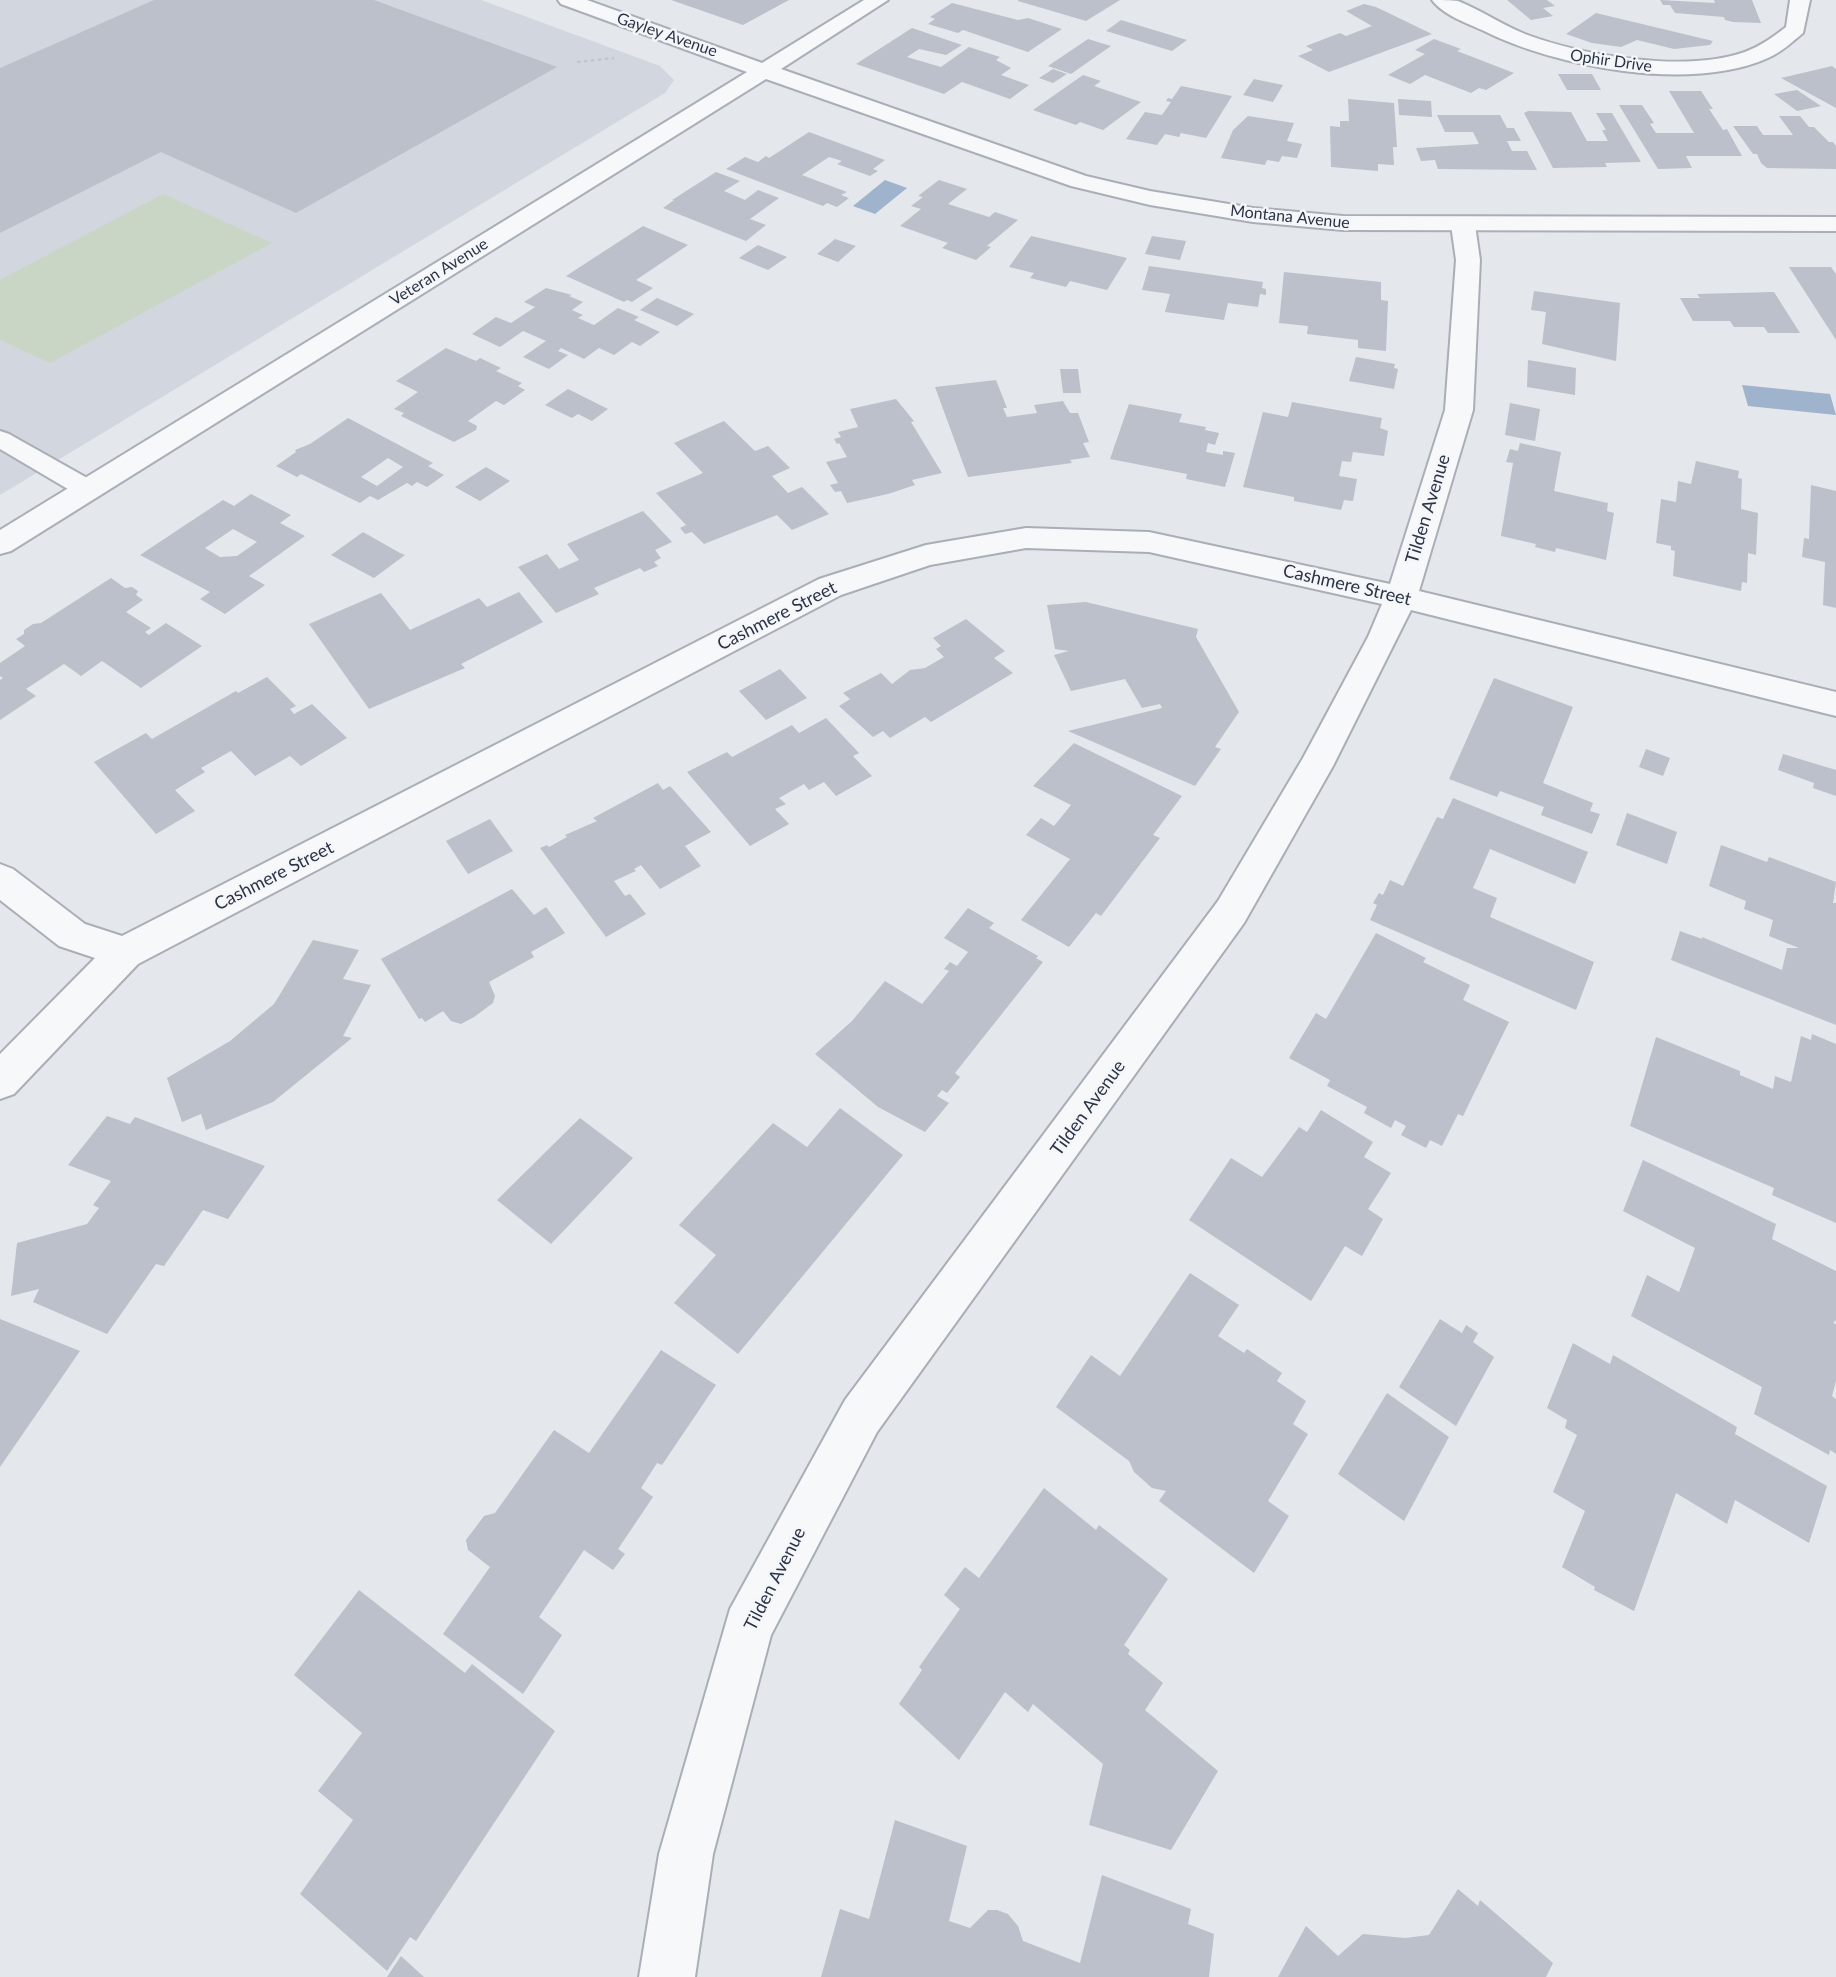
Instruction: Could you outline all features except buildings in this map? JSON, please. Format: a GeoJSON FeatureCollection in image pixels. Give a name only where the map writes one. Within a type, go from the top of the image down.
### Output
{"type":"FeatureCollection","features":[{"type":"Feature","properties":{"kind":"street","name":"Gayley Avenue"},"geometry":{"type":"LineString","coordinates":[[568,0],[766,70]]}},
{"type":"Feature","properties":{"kind":"street","name":"Veteran Avenue"},"geometry":{"type":"LineString","coordinates":[[0,544],[878,0]]}},
{"type":"Feature","properties":{"kind":"street","name":"Ophir Drive"},"geometry":{"type":"LineString","coordinates":[[1442,0],[1485,26],[1564,55],[1651,69],[1727,64],[1770,49],[1796,29],[1800,0]]}},
{"type":"Feature","properties":{"kind":"street","name":"Montana Avenue"},"geometry":{"type":"LineString","coordinates":[[766,70],[1079,181],[1150,198],[1253,215],[1330,222],[1463,225],[1836,224]]}},
{"type":"Feature","properties":{"kind":"street","name":"Tilden Avenue"},"geometry":{"type":"LineString","coordinates":[[667,1977],[686,1854],[748,1627],[861,1416],[1231,912],[1316,766],[1384,637],[1401,597],[1459,410],[1468,260],[1463,225]]}},
{"type":"Feature","properties":{"kind":"street","name":"Cashmere Street"},"geometry":{"type":"LineString","coordinates":[[0,1081],[125,953],[830,587],[926,555],[1026,538],[1149,542],[1401,597],[1836,704]]}},
{"type":"Feature","properties":{"kind":"street"},"geometry":{"type":"LineString","coordinates":[[0,879],[72,935],[125,953]]}},
{"type":"Feature","properties":{"kind":"lane"},"geometry":{"type":"LineString","coordinates":[[0,439],[87,489]]}},
{"type":"Feature","properties":{"kind":"path"},"geometry":{"type":"LineString","coordinates":[[577,62],[608,61]]}},
{"type":"Feature","properties":{"kind":"shaded area"},"geometry":{"type":"Polygon","coordinates":[[[0,0],[481,0],[660,66],[674,80],[665,93],[0,495],[0,0]]]}},
{"type":"Feature","properties":{"kind":"green space"},"geometry":{"type":"Polygon","coordinates":[[[163,194],[272,243],[50,363],[0,340],[0,280],[163,194]]]}},
{"type":"Feature","properties":{"kind":"water"},"geometry":{"type":"Polygon","coordinates":[[[885,180],[907,188],[875,214],[853,206],[885,180]]]}},
{"type":"Feature","properties":{"kind":"water"},"geometry":{"type":"Polygon","coordinates":[[[1742,385],[1830,394],[1836,415],[1748,406],[1742,385]]]}}]}
